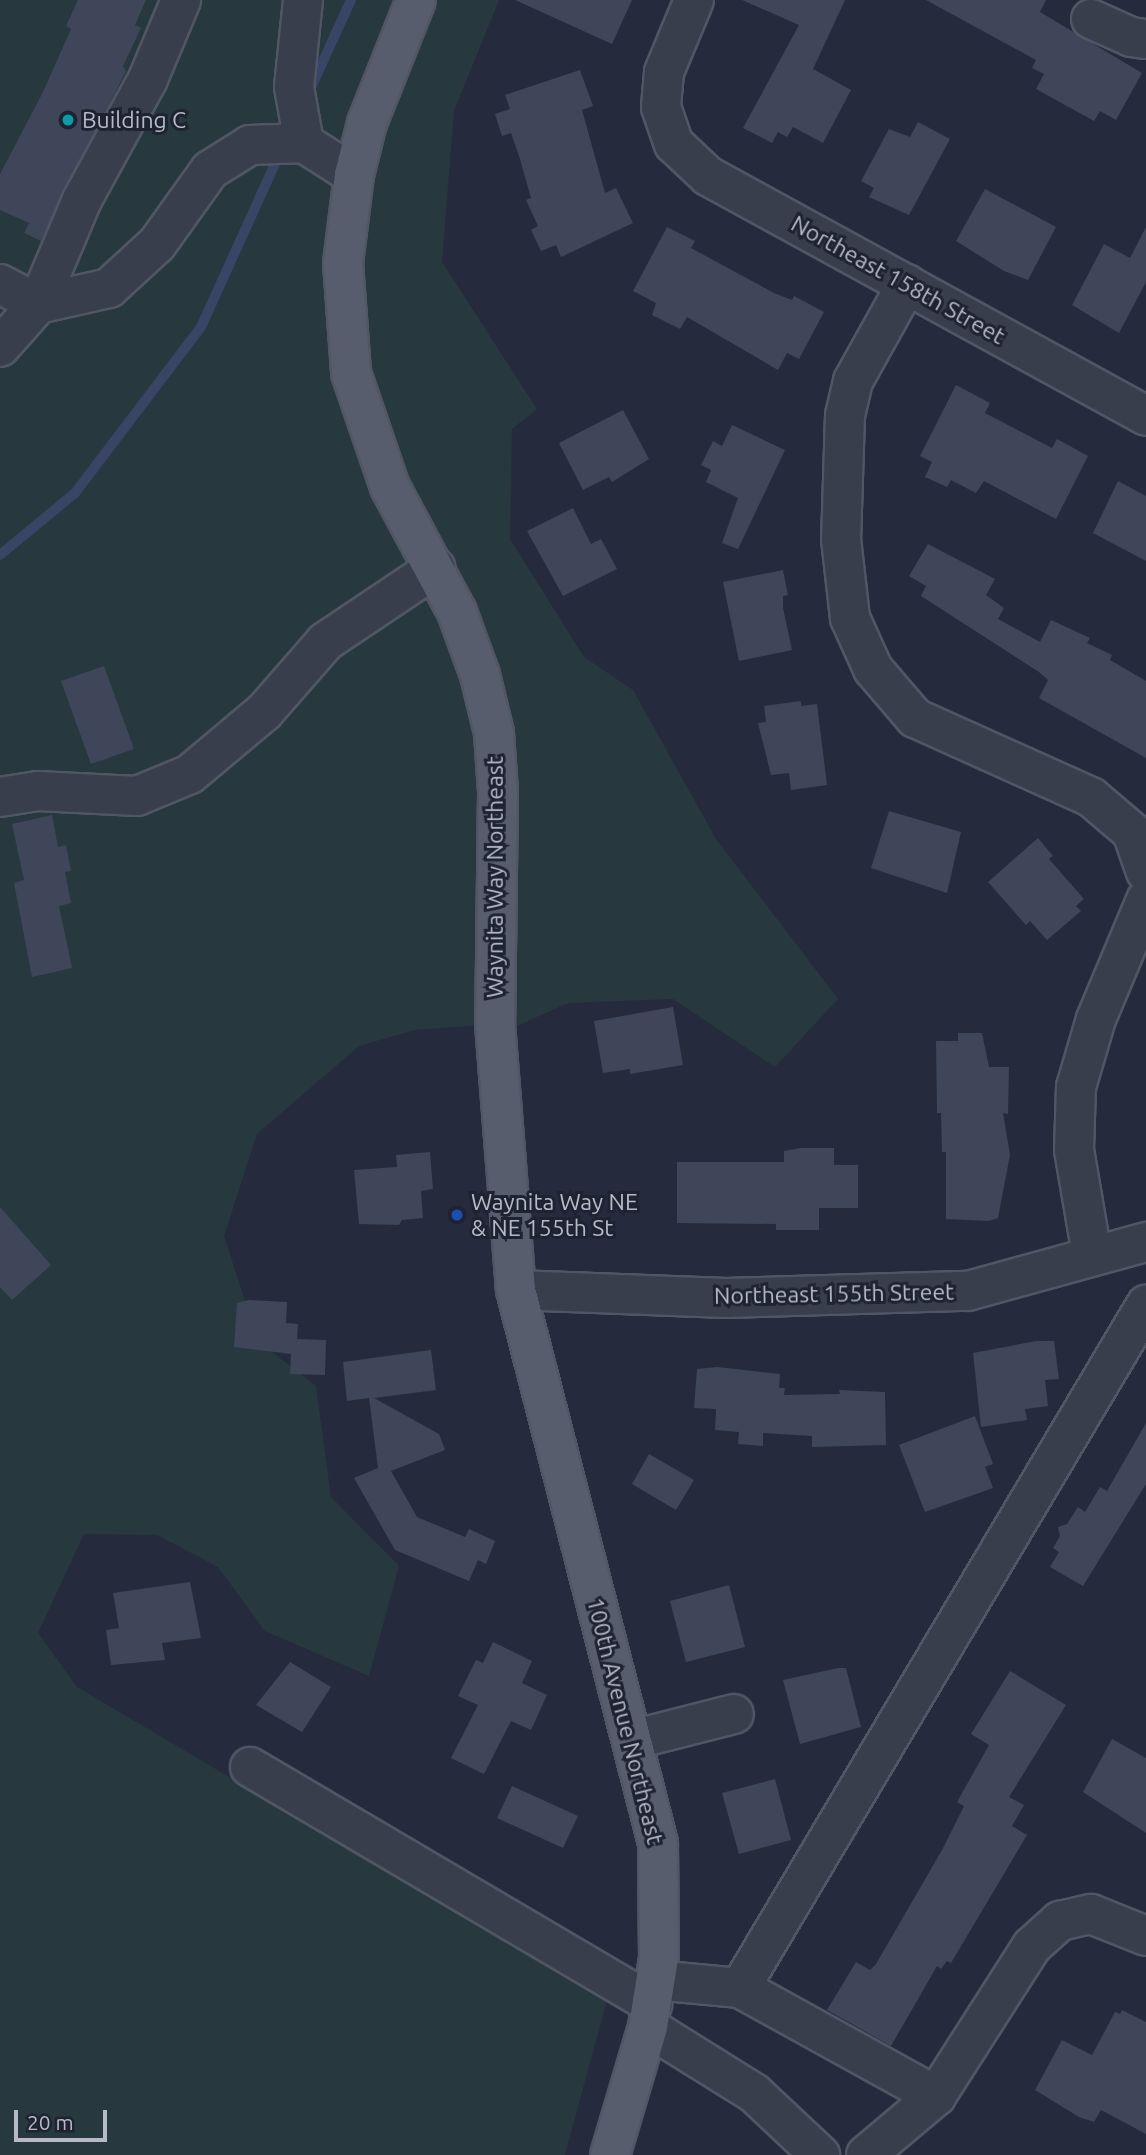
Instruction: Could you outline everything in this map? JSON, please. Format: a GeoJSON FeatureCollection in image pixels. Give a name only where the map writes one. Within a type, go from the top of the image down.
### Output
{"type":"FeatureCollection","features":[{"type":"Feature","properties":{"kind":"main road","name":"Waynita Way Northeast"},"geometry":{"type":"LineString","coordinates":[[416,0],[381,85],[354,175],[343,263],[351,373],[390,487],[436,568],[480,675],[494,733],[498,792],[495,1024],[516,1290]]}},
{"type":"Feature","properties":{"kind":"main road","name":"100th Avenue Northeast"},"geometry":{"type":"LineString","coordinates":[[516,1290],[658,1843],[660,1908],[652,2003],[610,2155]]}},
{"type":"Feature","properties":{"kind":"street"},"geometry":{"type":"LineString","coordinates":[[0,346],[38,304],[82,200],[148,79],[181,0]]}},
{"type":"Feature","properties":{"kind":"street"},"geometry":{"type":"LineString","coordinates":[[303,0],[294,87],[304,143]]}},
{"type":"Feature","properties":{"kind":"street","name":"Northeast 158th Street"},"geometry":{"type":"LineString","coordinates":[[694,0],[664,72],[665,126],[674,144],[708,176],[1146,416]]}},
{"type":"Feature","properties":{"kind":"street"},"geometry":{"type":"LineString","coordinates":[[1091,19],[1131,37],[1146,39]]}},
{"type":"Feature","properties":{"kind":"street"},"geometry":{"type":"LineString","coordinates":[[0,284],[38,304],[109,288],[157,244],[210,170],[250,145],[304,143],[354,175]]}},
{"type":"Feature","properties":{"kind":"street"},"geometry":{"type":"LineString","coordinates":[[906,284],[853,381],[845,415],[841,540],[850,618],[873,668],[915,718],[1091,797],[1132,832],[1146,872]]}},
{"type":"Feature","properties":{"kind":"street"},"geometry":{"type":"LineString","coordinates":[[0,797],[38,792],[137,796],[190,774],[264,712],[325,642],[436,568]]}},
{"type":"Feature","properties":{"kind":"street"},"geometry":{"type":"LineString","coordinates":[[1092,1255],[1074,1150],[1076,1087],[1096,1019],[1146,900]]}},
{"type":"Feature","properties":{"kind":"street","name":"Northeast 155th Street"},"geometry":{"type":"LineString","coordinates":[[516,1290],[726,1298],[968,1291],[1146,1242]]}},
{"type":"Feature","properties":{"kind":"street"},"geometry":{"type":"LineString","coordinates":[[740,1989],[1146,1305]]}},
{"type":"Feature","properties":{"kind":"street"},"geometry":{"type":"LineString","coordinates":[[632,1740],[734,1714]]}},
{"type":"Feature","properties":{"kind":"street"},"geometry":{"type":"LineString","coordinates":[[250,1767],[652,2003],[820,2155]]}},
{"type":"Feature","properties":{"kind":"street"},"geometry":{"type":"LineString","coordinates":[[866,2155],[936,2096],[1032,1946],[1060,1921],[1091,1914],[1146,1936]]}},
{"type":"Feature","properties":{"kind":"street"},"geometry":{"type":"LineString","coordinates":[[652,2003],[740,1989],[936,2096]]}},
{"type":"Feature","properties":{"kind":"shaded area"},"geometry":{"type":"Polygon","coordinates":[[[0,0],[499,0],[454,111],[442,262],[537,409],[512,429],[510,539],[584,657],[633,690],[716,839],[838,999],[775,1067],[673,999],[568,1003],[497,1035],[495,1024],[415,1030],[359,1046],[257,1134],[224,1236],[258,1341],[316,1386],[331,1497],[399,1566],[369,1676],[265,1631],[218,1567],[157,1535],[84,1534],[38,1633],[77,1687],[607,2000],[565,2155],[0,2155],[0,0]]]}},
{"type":"Feature","properties":{"kind":"building","name":"Building C"},"geometry":{"type":"Polygon","coordinates":[[[78,0],[146,0],[135,25],[141,28],[123,66],[126,71],[41,241],[24,233],[29,223],[0,210],[0,174],[43,92],[71,29],[66,26],[78,0]]]}},
{"type":"Feature","properties":{"kind":"building"},"geometry":{"type":"Polygon","coordinates":[[[515,0],[632,0],[612,44],[515,0]]]}},
{"type":"Feature","properties":{"kind":"building"},"geometry":{"type":"Polygon","coordinates":[[[742,0],[845,0],[813,69],[851,90],[823,143],[793,127],[787,137],[778,132],[772,143],[743,128],[799,25],[742,0]]]}},
{"type":"Feature","properties":{"kind":"building"},"geometry":{"type":"Polygon","coordinates":[[[926,0],[1046,0],[1040,12],[1142,73],[1116,120],[1100,111],[1094,121],[1036,89],[1044,74],[1032,68],[1036,60],[926,0]]]}},
{"type":"Feature","properties":{"kind":"building"},"geometry":{"type":"Polygon","coordinates":[[[580,70],[593,106],[582,110],[605,193],[616,188],[633,223],[561,257],[556,245],[541,251],[531,230],[538,226],[526,200],[531,198],[520,159],[511,133],[502,136],[495,114],[510,109],[505,95],[580,70]]]}},
{"type":"Feature","properties":{"kind":"building"},"geometry":{"type":"Polygon","coordinates":[[[918,122],[950,139],[909,215],[869,197],[874,188],[861,181],[889,129],[910,137],[918,122]]]}},
{"type":"Feature","properties":{"kind":"building"},"geometry":{"type":"Polygon","coordinates":[[[985,189],[1056,227],[1028,280],[1004,271],[956,241],[985,189]]]}},
{"type":"Feature","properties":{"kind":"building"},"geometry":{"type":"Polygon","coordinates":[[[667,227],[695,241],[691,248],[774,293],[792,300],[794,296],[824,312],[799,359],[787,353],[778,370],[687,317],[680,329],[652,315],[656,303],[633,291],[667,227]]]}},
{"type":"Feature","properties":{"kind":"building"},"geometry":{"type":"Polygon","coordinates":[[[1146,227],[1146,282],[1119,333],[1072,305],[1104,244],[1130,258],[1146,227]]]}},
{"type":"Feature","properties":{"kind":"building"},"geometry":{"type":"Polygon","coordinates":[[[956,385],[990,403],[985,413],[1052,448],[1057,439],[1088,456],[1056,519],[984,481],[976,493],[951,480],[947,487],[925,477],[932,462],[920,456],[956,385]]]}},
{"type":"Feature","properties":{"kind":"building"},"geometry":{"type":"Polygon","coordinates":[[[623,410],[649,459],[612,482],[609,477],[583,490],[559,443],[623,410]]]}},
{"type":"Feature","properties":{"kind":"building"},"geometry":{"type":"Polygon","coordinates":[[[732,425],[785,450],[738,549],[722,543],[738,498],[706,482],[711,470],[701,465],[713,441],[722,446],[732,425]]]}},
{"type":"Feature","properties":{"kind":"building"},"geometry":{"type":"Polygon","coordinates":[[[1118,481],[1146,496],[1146,561],[1093,533],[1118,481]]]}},
{"type":"Feature","properties":{"kind":"building"},"geometry":{"type":"Polygon","coordinates":[[[573,508],[591,544],[601,539],[617,569],[563,596],[527,531],[573,508]]]}},
{"type":"Feature","properties":{"kind":"building"},"geometry":{"type":"Polygon","coordinates":[[[928,544],[995,579],[986,595],[1004,608],[998,619],[1040,642],[1051,620],[1090,638],[1087,643],[1112,655],[1110,660],[1146,681],[1146,758],[1039,698],[1048,680],[1039,672],[921,596],[926,586],[909,576],[928,544]]]}},
{"type":"Feature","properties":{"kind":"building"},"geometry":{"type":"Polygon","coordinates":[[[783,570],[788,595],[783,596],[783,608],[792,650],[739,661],[723,582],[783,570]]]}},
{"type":"Feature","properties":{"kind":"building"},"geometry":{"type":"Polygon","coordinates":[[[104,666],[134,749],[91,764],[61,681],[104,666]]]}},
{"type":"Feature","properties":{"kind":"building"},"geometry":{"type":"Polygon","coordinates":[[[801,701],[801,706],[817,704],[827,785],[791,790],[789,773],[771,775],[758,723],[766,722],[764,706],[801,701]]]}},
{"type":"Feature","properties":{"kind":"building"},"geometry":{"type":"Polygon","coordinates":[[[889,811],[961,832],[947,893],[871,868],[889,811]]]}},
{"type":"Feature","properties":{"kind":"building"},"geometry":{"type":"Polygon","coordinates":[[[52,815],[58,847],[66,845],[71,871],[65,872],[71,903],[59,906],[72,968],[32,977],[14,883],[24,880],[12,824],[52,815]]]}},
{"type":"Feature","properties":{"kind":"building"},"geometry":{"type":"Polygon","coordinates":[[[1038,838],[1053,856],[1049,859],[1084,899],[1076,906],[1081,911],[1047,940],[1030,921],[1026,925],[988,882],[1038,838]]]}},
{"type":"Feature","properties":{"kind":"building"},"geometry":{"type":"Polygon","coordinates":[[[673,1007],[683,1065],[630,1074],[630,1069],[603,1073],[594,1021],[673,1007]]]}},
{"type":"Feature","properties":{"kind":"building"},"geometry":{"type":"Polygon","coordinates":[[[958,1033],[982,1033],[989,1067],[1009,1067],[1008,1114],[1003,1113],[1010,1155],[998,1218],[989,1221],[946,1219],[946,1152],[942,1152],[941,1113],[937,1113],[936,1041],[958,1041],[958,1033]]]}},
{"type":"Feature","properties":{"kind":"building"},"geometry":{"type":"Polygon","coordinates":[[[834,1148],[834,1165],[858,1165],[858,1208],[819,1208],[819,1230],[776,1230],[776,1224],[677,1223],[677,1162],[784,1162],[784,1151],[834,1148]]]}},
{"type":"Feature","properties":{"kind":"building"},"geometry":{"type":"Polygon","coordinates":[[[430,1152],[433,1189],[421,1191],[423,1218],[402,1220],[399,1225],[359,1224],[354,1170],[397,1167],[396,1155],[430,1152]]]}},
{"type":"Feature","properties":{"kind":"building"},"geometry":{"type":"Polygon","coordinates":[[[0,1207],[51,1265],[12,1300],[0,1287],[0,1207]]]}},
{"type":"Feature","properties":{"kind":"building"},"geometry":{"type":"Polygon","coordinates":[[[249,1300],[287,1302],[286,1323],[298,1324],[297,1339],[326,1340],[325,1375],[290,1374],[291,1354],[234,1347],[237,1303],[249,1300]]]}},
{"type":"Feature","properties":{"kind":"building"},"geometry":{"type":"Polygon","coordinates":[[[1036,1341],[1054,1341],[1059,1379],[1045,1380],[1048,1406],[1025,1409],[1027,1420],[981,1427],[973,1353],[1036,1341]]]}},
{"type":"Feature","properties":{"kind":"building"},"geometry":{"type":"Polygon","coordinates":[[[431,1350],[436,1390],[374,1398],[439,1434],[445,1450],[391,1471],[417,1517],[465,1537],[469,1529],[495,1541],[486,1564],[478,1560],[469,1581],[395,1550],[354,1478],[378,1468],[369,1398],[347,1401],[343,1362],[431,1350]]]}},
{"type":"Feature","properties":{"kind":"building"},"geometry":{"type":"Polygon","coordinates":[[[717,1367],[780,1374],[779,1388],[785,1388],[784,1395],[840,1394],[839,1390],[885,1392],[886,1445],[812,1447],[812,1436],[763,1433],[763,1446],[738,1444],[739,1432],[715,1430],[716,1409],[694,1408],[697,1369],[717,1367]]]}},
{"type":"Feature","properties":{"kind":"building"},"geometry":{"type":"Polygon","coordinates":[[[975,1416],[993,1464],[985,1467],[993,1488],[925,1512],[899,1445],[975,1416]]]}},
{"type":"Feature","properties":{"kind":"building"},"geometry":{"type":"Polygon","coordinates":[[[1146,1423],[1146,1484],[1083,1586],[1050,1567],[1059,1552],[1053,1548],[1060,1536],[1058,1527],[1067,1524],[1078,1507],[1085,1512],[1100,1487],[1107,1491],[1146,1423]]]}},
{"type":"Feature","properties":{"kind":"building"},"geometry":{"type":"Polygon","coordinates":[[[649,1454],[694,1480],[676,1510],[632,1484],[649,1454]]]}},
{"type":"Feature","properties":{"kind":"building"},"geometry":{"type":"Polygon","coordinates":[[[190,1582],[201,1638],[162,1643],[165,1660],[111,1665],[106,1630],[119,1628],[113,1593],[190,1582]]]}},
{"type":"Feature","properties":{"kind":"building"},"geometry":{"type":"Polygon","coordinates":[[[729,1585],[745,1647],[686,1662],[670,1601],[729,1585]]]}},
{"type":"Feature","properties":{"kind":"building"},"geometry":{"type":"Polygon","coordinates":[[[493,1642],[532,1661],[522,1683],[547,1695],[531,1730],[511,1721],[484,1774],[451,1758],[478,1705],[458,1696],[476,1660],[483,1663],[493,1642]]]}},
{"type":"Feature","properties":{"kind":"building"},"geometry":{"type":"Polygon","coordinates":[[[290,1662],[331,1687],[302,1732],[256,1705],[290,1662]]]}},
{"type":"Feature","properties":{"kind":"building"},"geometry":{"type":"Polygon","coordinates":[[[846,1668],[861,1727],[800,1744],[783,1680],[846,1668]]]}},
{"type":"Feature","properties":{"kind":"building"},"geometry":{"type":"Polygon","coordinates":[[[1010,1671],[1066,1705],[1009,1797],[1024,1805],[1012,1826],[1027,1835],[951,1963],[947,1961],[941,1969],[937,1966],[891,2046],[827,2010],[856,1962],[870,1970],[876,1964],[942,1850],[964,1806],[957,1802],[989,1745],[971,1734],[1010,1671]]]}},
{"type":"Feature","properties":{"kind":"building"},"geometry":{"type":"Polygon","coordinates":[[[1112,1739],[1146,1758],[1146,1833],[1083,1792],[1112,1739]]]}},
{"type":"Feature","properties":{"kind":"building"},"geometry":{"type":"Polygon","coordinates":[[[775,1779],[791,1840],[739,1854],[722,1793],[775,1779]]]}},
{"type":"Feature","properties":{"kind":"building"},"geometry":{"type":"Polygon","coordinates":[[[512,1786],[578,1816],[563,1848],[497,1818],[512,1786]]]}},
{"type":"Feature","properties":{"kind":"building"},"geometry":{"type":"Polygon","coordinates":[[[1122,2010],[1146,2022],[1146,2134],[1101,2110],[1094,2122],[1079,2117],[1035,2090],[1062,2040],[1092,2055],[1115,2012],[1120,2014],[1122,2010]]]}},
{"type":"Feature","properties":{"kind":"waterway"},"geometry":{"type":"LineString","coordinates":[[309,92],[351,0]]}},
{"type":"Feature","properties":{"kind":"waterway"},"geometry":{"type":"LineString","coordinates":[[0,555],[75,493],[201,327],[280,153]]}},
{"type":"Feature","properties":{"kind":"place","name":"Building C"},"geometry":{"type":"Point","coordinates":[68,120]}},
{"type":"Feature","properties":{"kind":"place","name":"Waynita Way NE & NE 155th St"},"geometry":{"type":"Point","coordinates":[457,1215]}}]}
